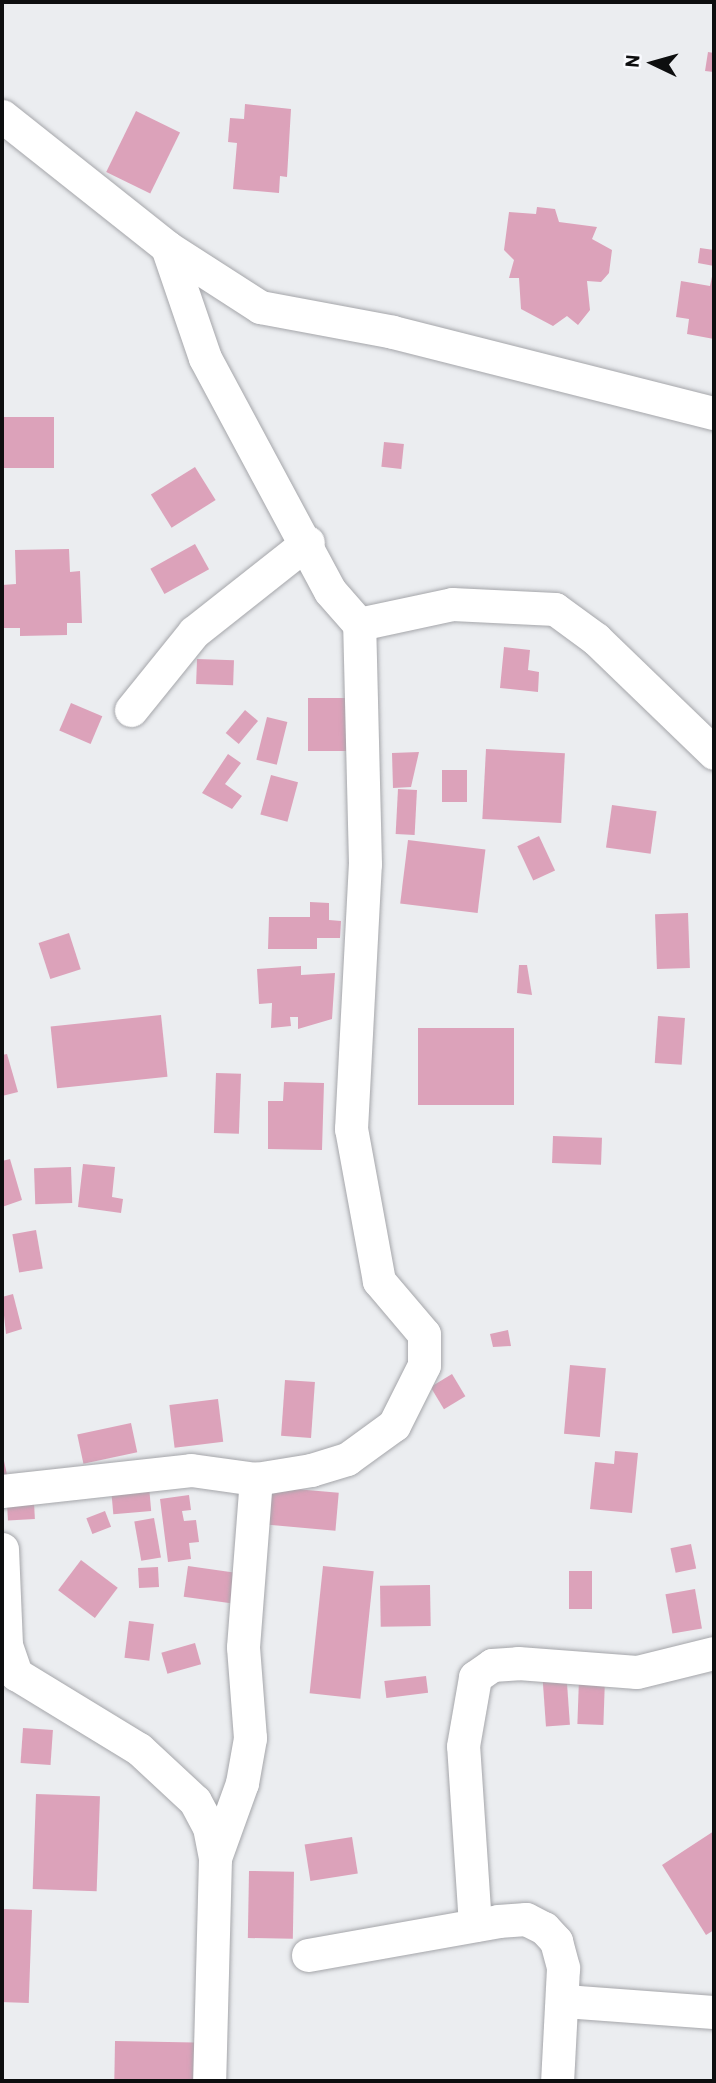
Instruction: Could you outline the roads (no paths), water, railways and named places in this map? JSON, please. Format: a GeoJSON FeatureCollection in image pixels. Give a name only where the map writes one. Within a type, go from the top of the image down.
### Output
{"type":"FeatureCollection","features":[{"type":"Feature","properties":{"kind":"street"},"geometry":{"type":"LineString","coordinates":[[2,116],[167,247],[260,307],[393,332],[714,413]]}},
{"type":"Feature","properties":{"kind":"street"},"geometry":{"type":"LineString","coordinates":[[2,1491],[191,1470],[256,1479],[347,1459],[394,1424],[424,1365],[424,1334],[379,1281],[351,1129],[365,864],[359,624],[330,591],[308,542],[205,358],[167,247]]}},
{"type":"Feature","properties":{"kind":"street"},"geometry":{"type":"LineString","coordinates":[[131,710],[194,632],[308,542]]}},
{"type":"Feature","properties":{"kind":"street"},"geometry":{"type":"LineString","coordinates":[[359,624],[452,604],[555,609],[589,632],[714,753]]}},
{"type":"Feature","properties":{"kind":"street"},"geometry":{"type":"LineString","coordinates":[[215,1858],[242,1783],[250,1738],[243,1647],[256,1479]]}},
{"type":"Feature","properties":{"kind":"street"},"geometry":{"type":"LineString","coordinates":[[2,1549],[6,1646],[16,1674],[139,1749],[195,1801],[209,1827],[215,1858],[209,2081]]}},
{"type":"Feature","properties":{"kind":"street"},"geometry":{"type":"LineString","coordinates":[[475,1925],[463,1746],[475,1677],[492,1665],[518,1663],[637,1672],[714,1653]]}},
{"type":"Feature","properties":{"kind":"street"},"geometry":{"type":"LineString","coordinates":[[308,1955],[475,1925],[526,1919],[544,1928],[556,1941],[564,2001],[557,2081]]}},
{"type":"Feature","properties":{"kind":"street"},"geometry":{"type":"LineString","coordinates":[[564,2001],[714,2012]]}}]}
